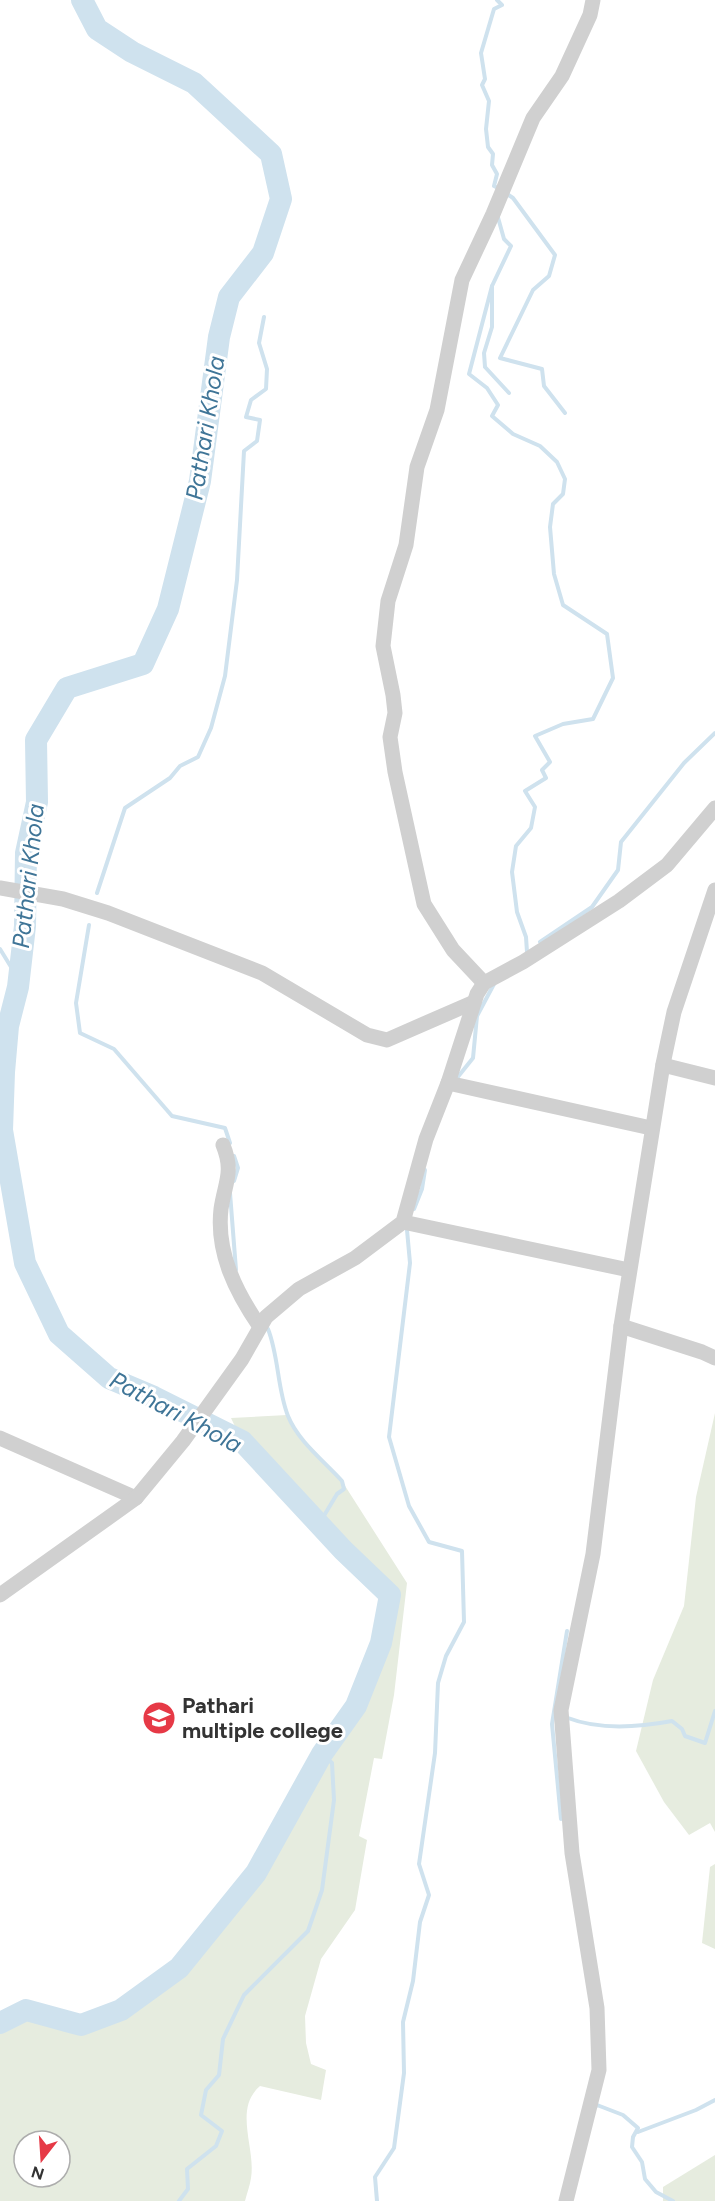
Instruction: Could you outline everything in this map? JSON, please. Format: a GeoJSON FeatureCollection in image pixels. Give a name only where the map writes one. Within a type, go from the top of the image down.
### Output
{"type":"FeatureCollection","features":[{"type":"Feature","properties":{"kind":"street"},"geometry":{"type":"LineString","coordinates":[[484,983],[453,950],[424,904],[395,772],[390,737],[395,713],[383,646],[388,601],[406,545],[417,466],[437,410],[462,280],[493,214],[533,118],[562,76],[590,15],[593,0]]}},
{"type":"Feature","properties":{"kind":"street"},"geometry":{"type":"LineString","coordinates":[[0,1595],[136,1498],[183,1441],[242,1359],[266,1317],[299,1289],[355,1258],[403,1222],[426,1139],[448,1083],[474,1002],[484,983],[523,962],[612,905],[659,871],[715,808]]}},
{"type":"Feature","properties":{"kind":"street"},"geometry":{"type":"LineString","coordinates":[[0,888],[63,899],[108,913],[262,973],[367,1035],[387,1040],[474,1002]]}},
{"type":"Feature","properties":{"kind":"street"},"geometry":{"type":"LineString","coordinates":[[566,2201],[599,2070],[597,2008],[572,1853],[561,1710],[593,1554],[621,1326],[651,1128],[674,1012],[715,890]]}},
{"type":"Feature","properties":{"kind":"street"},"geometry":{"type":"LineString","coordinates":[[663,1065],[715,1078]]}},
{"type":"Feature","properties":{"kind":"street"},"geometry":{"type":"LineString","coordinates":[[448,1083],[651,1128]]}},
{"type":"Feature","properties":{"kind":"street"},"geometry":{"type":"LineString","coordinates":[[223,1145],[230,1165],[221,1208],[223,1245],[233,1285],[260,1327]]}},
{"type":"Feature","properties":{"kind":"street"},"geometry":{"type":"LineString","coordinates":[[403,1222],[629,1270]]}},
{"type":"Feature","properties":{"kind":"street"},"geometry":{"type":"LineString","coordinates":[[621,1326],[715,1358]]}},
{"type":"Feature","properties":{"kind":"street"},"geometry":{"type":"LineString","coordinates":[[0,1438],[136,1498]]}},
{"type":"Feature","properties":{"kind":"shaded area"},"geometry":{"type":"Polygon","coordinates":[[[715,1413],[715,1832],[710,1823],[689,1835],[664,1802],[636,1751],[653,1680],[684,1606],[696,1497],[715,1413]]]}},
{"type":"Feature","properties":{"kind":"shaded area"},"geometry":{"type":"Polygon","coordinates":[[[287,1415],[294,1429],[340,1478],[407,1583],[394,1695],[382,1759],[374,1758],[359,1836],[367,1840],[355,1910],[321,1959],[305,2016],[306,2043],[311,2064],[326,2070],[321,2100],[260,2086],[252,2095],[248,2106],[247,2129],[252,2166],[245,2201],[0,2201],[0,2023],[26,2010],[81,2025],[121,2010],[179,1968],[256,1873],[322,1754],[356,1706],[381,1643],[390,1595],[343,1550],[242,1441],[231,1418],[287,1415]]]}},
{"type":"Feature","properties":{"kind":"shaded area"},"geometry":{"type":"Polygon","coordinates":[[[715,1864],[715,1949],[702,1943],[710,1867],[715,1864]]]}},
{"type":"Feature","properties":{"kind":"shaded area"},"geometry":{"type":"Polygon","coordinates":[[[715,2155],[715,2201],[663,2201],[663,2187],[715,2155]]]}},
{"type":"Feature","properties":{"kind":"waterway","name":"Pathari Khola"},"geometry":{"type":"LineString","coordinates":[[0,2023],[26,2010],[81,2025],[121,2010],[179,1968],[256,1873],[322,1754],[356,1706],[381,1643],[390,1595],[343,1550],[242,1441],[154,1397],[109,1378],[59,1334],[25,1263],[2,1130],[8,1026],[18,987],[25,926],[26,853],[37,802],[36,740],[67,688],[143,664],[168,609],[200,481],[219,337],[229,297],[263,253],[281,199],[271,154],[194,83],[132,52],[97,29],[82,0]]}},
{"type":"Feature","properties":{"kind":"waterway"},"geometry":{"type":"LineString","coordinates":[[497,0],[502,5],[494,9],[481,53],[485,79],[482,85],[489,101],[486,129],[488,147],[493,154],[492,165],[497,174],[494,186],[498,188]]}},
{"type":"Feature","properties":{"kind":"waterway"},"geometry":{"type":"LineString","coordinates":[[507,194],[513,198],[555,255],[549,276],[533,290],[500,358],[542,369],[544,386],[565,413]]}},
{"type":"Feature","properties":{"kind":"waterway"},"geometry":{"type":"LineString","coordinates":[[497,214],[504,239],[511,246],[492,286],[492,327],[484,353],[485,367],[509,393]]}},
{"type":"Feature","properties":{"kind":"waterway"},"geometry":{"type":"LineString","coordinates":[[492,286],[469,374],[487,388],[498,405],[492,416],[513,434],[540,446],[557,462],[565,479],[563,494],[553,504],[550,527],[554,574],[563,605],[607,634],[613,678],[593,719],[563,724],[535,736],[550,762],[542,770],[546,778],[525,791],[535,807],[531,828],[516,846],[512,872],[517,912],[526,937],[527,952]]}},
{"type":"Feature","properties":{"kind":"waterway"},"geometry":{"type":"LineString","coordinates":[[97,893],[125,808],[170,778],[180,766],[198,757],[211,728],[225,676],[237,580],[244,451],[257,441],[260,420],[246,417],[251,400],[266,389],[267,369],[259,343],[264,317]]}},
{"type":"Feature","properties":{"kind":"waterway"},"geometry":{"type":"LineString","coordinates":[[540,942],[592,907],[618,870],[621,842],[684,763],[715,733]]}},
{"type":"Feature","properties":{"kind":"waterway"},"geometry":{"type":"LineString","coordinates":[[89,925],[76,1003],[80,1033],[114,1049],[172,1116],[225,1128],[230,1143]]}},
{"type":"Feature","properties":{"kind":"waterway"},"geometry":{"type":"LineString","coordinates":[[0,949],[19,980]]}},
{"type":"Feature","properties":{"kind":"waterway"},"geometry":{"type":"LineString","coordinates":[[457,1078],[473,1058],[477,1016],[494,984]]}},
{"type":"Feature","properties":{"kind":"waterway"},"geometry":{"type":"LineString","coordinates":[[234,1156],[238,1168],[234,1181]]}},
{"type":"Feature","properties":{"kind":"waterway"},"geometry":{"type":"LineString","coordinates":[[414,1209],[422,1189],[425,1170]]}},
{"type":"Feature","properties":{"kind":"waterway"},"geometry":{"type":"LineString","coordinates":[[230,1193],[236,1270]]}},
{"type":"Feature","properties":{"kind":"waterway"},"geometry":{"type":"LineString","coordinates":[[377,2201],[375,2177],[394,2148],[404,2073],[403,2022],[413,1981],[420,1922],[429,1895],[419,1864],[435,1753],[438,1683],[446,1656],[464,1622],[462,1551],[429,1542],[409,1506],[389,1437],[410,1263],[407,1230]]}},
{"type":"Feature","properties":{"kind":"waterway"},"geometry":{"type":"LineString","coordinates":[[268,1329],[284,1405],[292,1425],[342,1481],[344,1489],[337,1494],[319,1524]]}},
{"type":"Feature","properties":{"kind":"waterway"},"geometry":{"type":"LineString","coordinates":[[561,1819],[552,1724],[567,1631]]}},
{"type":"Feature","properties":{"kind":"waterway"},"geometry":{"type":"LineString","coordinates":[[568,1718],[606,1726],[647,1725],[672,1721],[682,1729],[685,1736],[705,1743],[715,1711]]}},
{"type":"Feature","properties":{"kind":"waterway"},"geometry":{"type":"LineString","coordinates":[[179,2201],[188,2189],[187,2169],[216,2146],[222,2131],[201,2115],[206,2090],[219,2075],[223,2039],[244,1995],[308,1931],[322,1890],[334,1800],[332,1763],[322,1754]]}},
{"type":"Feature","properties":{"kind":"waterway"},"geometry":{"type":"LineString","coordinates":[[638,2132],[696,2110],[715,2100]]}},
{"type":"Feature","properties":{"kind":"waterway"},"geometry":{"type":"LineString","coordinates":[[595,2107],[597,2105],[623,2115],[638,2128],[633,2137],[632,2147],[642,2162],[645,2179],[656,2192],[673,2201]]}},
{"type":"Feature","properties":{"kind":"place","name":"Pathari multiple college"},"geometry":{"type":"Point","coordinates":[159,1718]}}]}
